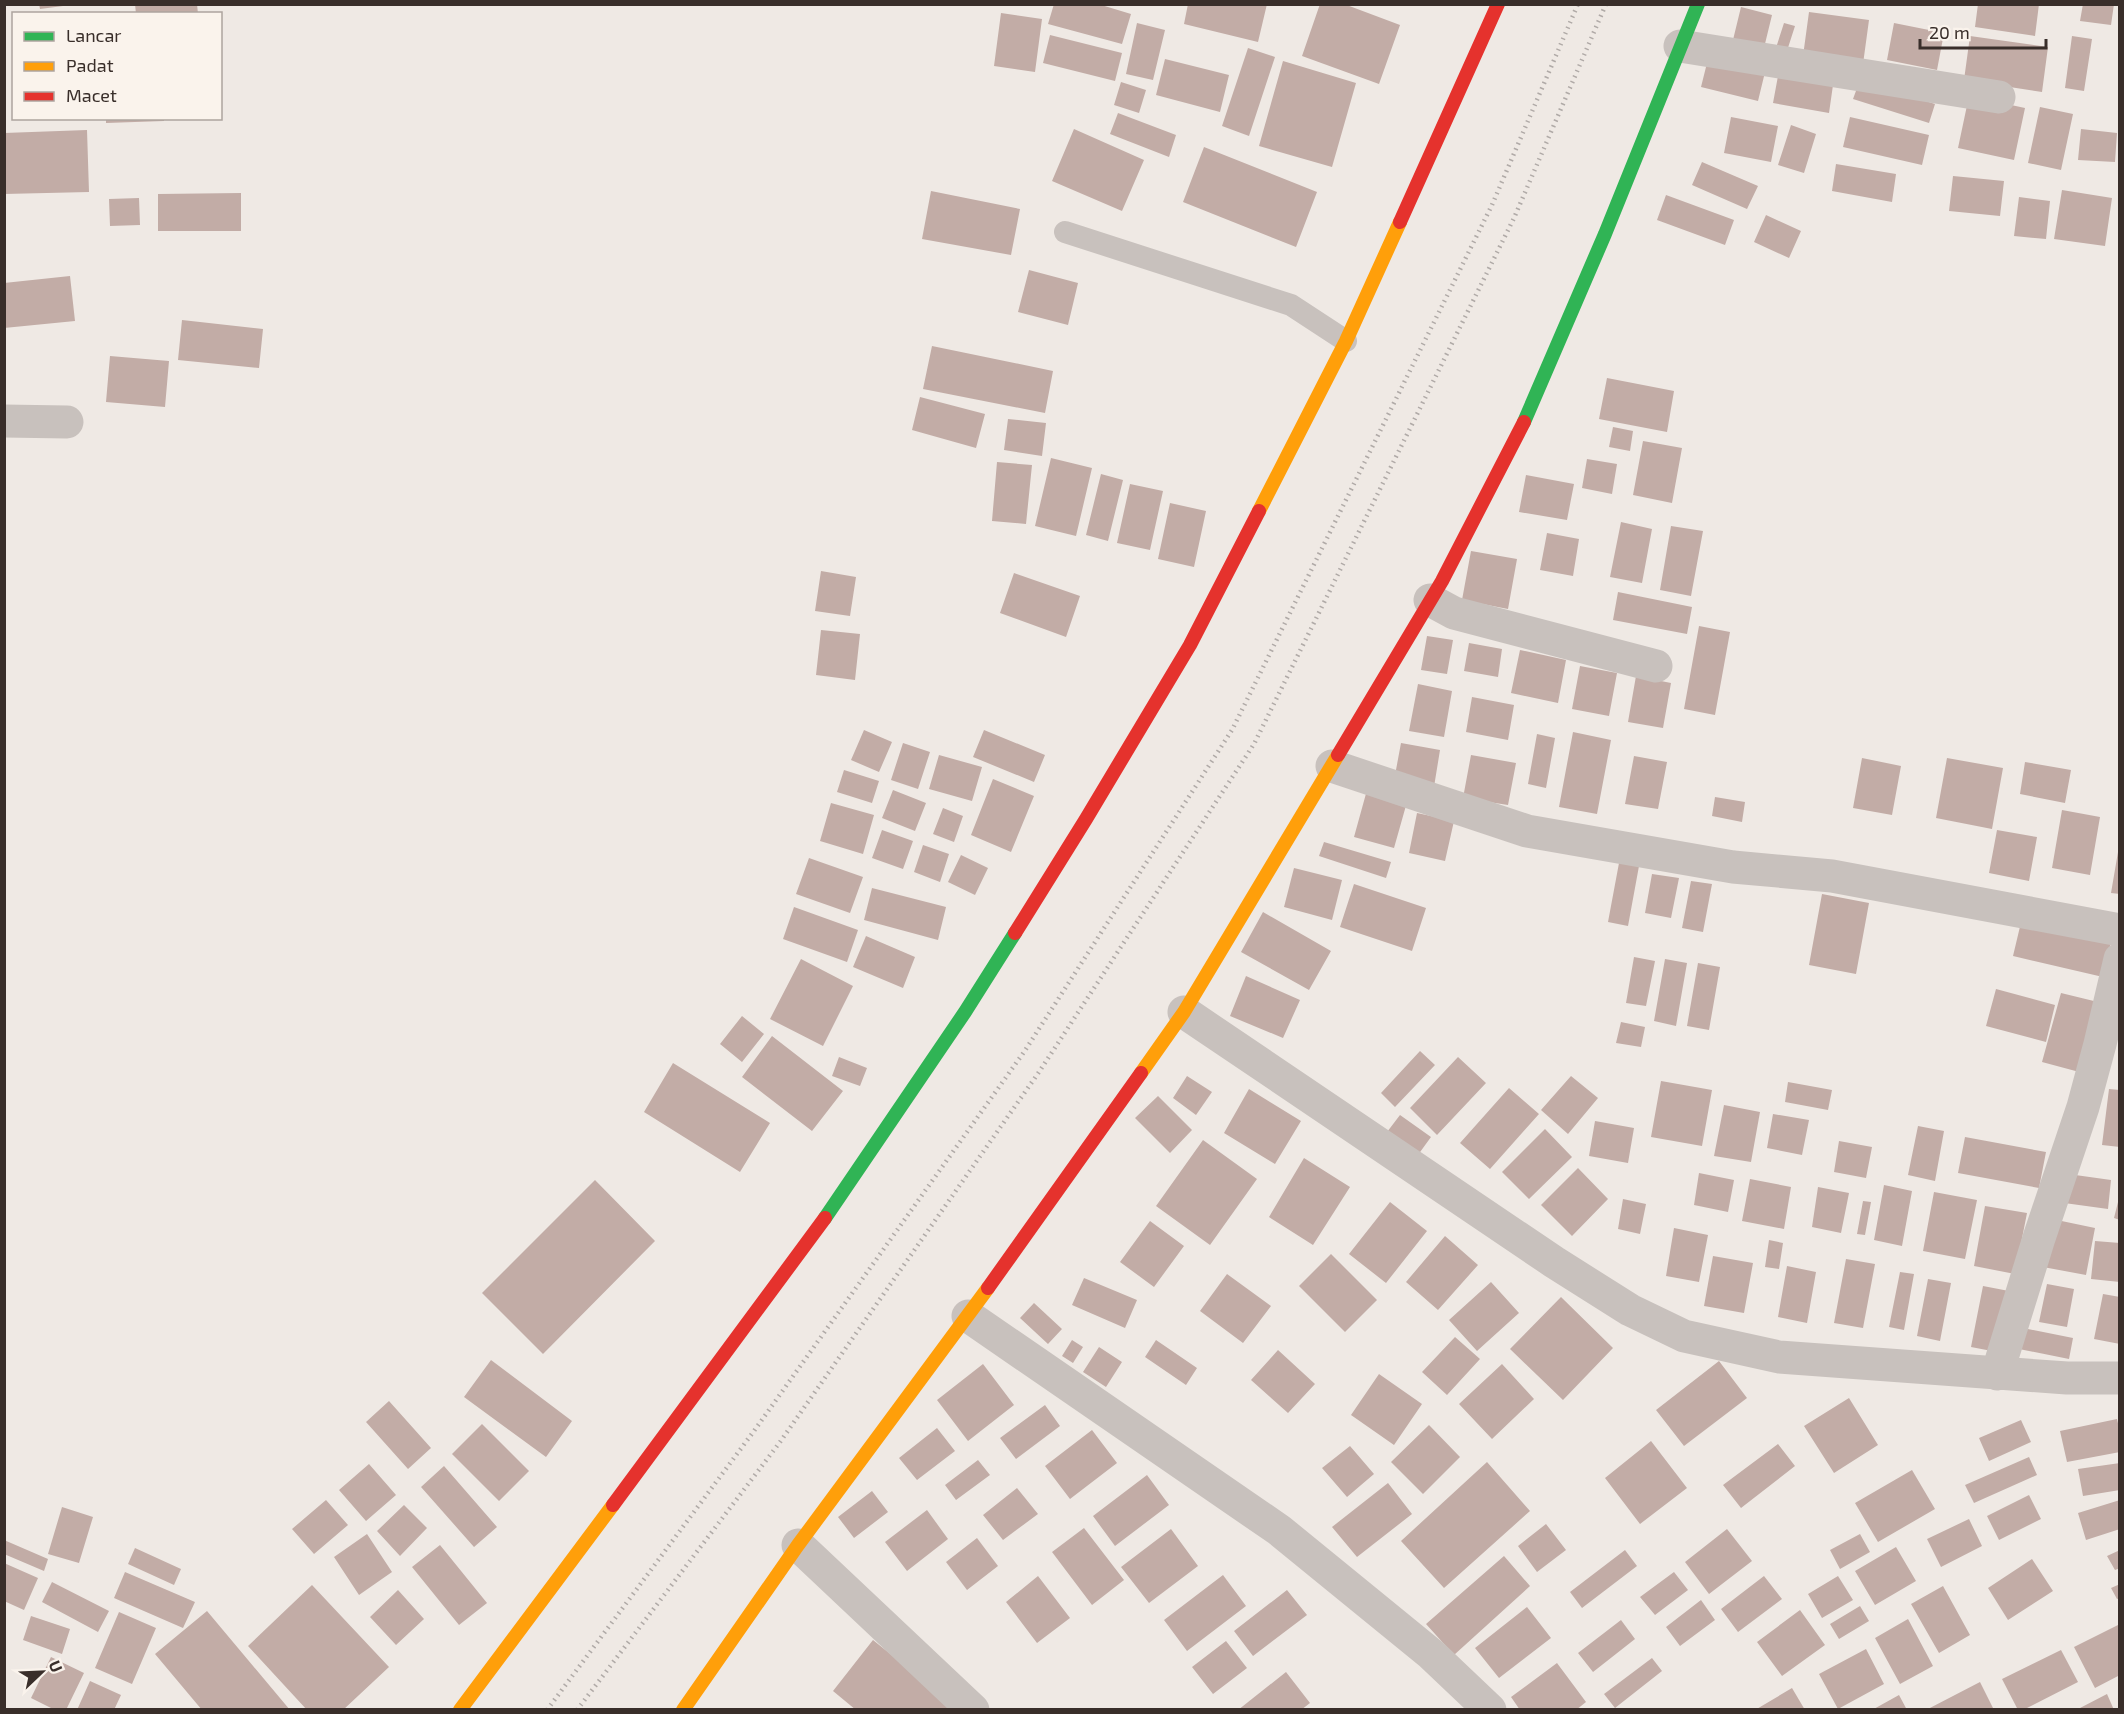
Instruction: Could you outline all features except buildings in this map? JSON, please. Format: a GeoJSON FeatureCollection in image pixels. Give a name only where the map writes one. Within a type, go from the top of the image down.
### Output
{"type":"FeatureCollection","features":[{"type":"Feature","properties":{"kind":"main road"},"geometry":{"type":"LineString","coordinates":[[460,1710],[832,1208],[965,1012],[1086,819],[1190,645],[1346,341],[1498,4]]}},
{"type":"Feature","properties":{"kind":"main road"},"geometry":{"type":"LineString","coordinates":[[683,1710],[798,1545],[968,1316],[1184,1012],[1332,766],[1442,581],[1516,440],[1605,234],[1698,4]]}},
{"type":"Feature","properties":{"kind":"street"},"geometry":{"type":"LineString","coordinates":[[1680,46],[1999,97]]}},
{"type":"Feature","properties":{"kind":"street"},"geometry":{"type":"LineString","coordinates":[[4,421],[67,422]]}},
{"type":"Feature","properties":{"kind":"street"},"geometry":{"type":"LineString","coordinates":[[1430,600],[1454,613],[1656,666]]}},
{"type":"Feature","properties":{"kind":"street"},"geometry":{"type":"LineString","coordinates":[[1332,766],[1527,831],[1733,867],[1832,876],[2120,930]]}},
{"type":"Feature","properties":{"kind":"street"},"geometry":{"type":"LineString","coordinates":[[1997,1374],[2038,1238],[2083,1107],[2120,959]]}},
{"type":"Feature","properties":{"kind":"street"},"geometry":{"type":"LineString","coordinates":[[1184,1012],[1554,1262],[1630,1310],[1684,1336],[1779,1358],[1997,1374],[2120,1378]]}},
{"type":"Feature","properties":{"kind":"street"},"geometry":{"type":"LineString","coordinates":[[968,1316],[1279,1530],[1431,1654],[1490,1710]]}},
{"type":"Feature","properties":{"kind":"street"},"geometry":{"type":"LineString","coordinates":[[798,1545],[973,1710]]}},
{"type":"Feature","properties":{"kind":"lane"},"geometry":{"type":"LineString","coordinates":[[1065,232],[1291,305],[1346,341]]}},
{"type":"Feature","properties":{"kind":"railway"},"geometry":{"type":"LineString","coordinates":[[547,1710],[754,1431],[1024,1052],[1232,730],[1492,205],[1578,4]]}},
{"type":"Feature","properties":{"kind":"railway"},"geometry":{"type":"LineString","coordinates":[[577,1710],[780,1442],[1039,1072],[1254,744],[1514,218],[1606,4]]}},
{"type":"Feature","properties":{"kind":"traffic: fast"},"geometry":{"type":"LineString","coordinates":[[1524,422],[1605,234],[1698,4]]}},
{"type":"Feature","properties":{"kind":"traffic: fast"},"geometry":{"type":"LineString","coordinates":[[825,1218],[965,1012],[1015,933]]}},
{"type":"Feature","properties":{"kind":"traffic: slow"},"geometry":{"type":"LineString","coordinates":[[1259,511],[1346,341],[1400,222]]}},
{"type":"Feature","properties":{"kind":"traffic: slow"},"geometry":{"type":"LineString","coordinates":[[1141,1073],[1184,1012],[1338,755]]}},
{"type":"Feature","properties":{"kind":"traffic: slow"},"geometry":{"type":"LineString","coordinates":[[683,1710],[798,1545],[988,1288]]}},
{"type":"Feature","properties":{"kind":"traffic: slow"},"geometry":{"type":"LineString","coordinates":[[460,1710],[613,1505]]}},
{"type":"Feature","properties":{"kind":"traffic: jam"},"geometry":{"type":"LineString","coordinates":[[1400,222],[1498,4]]}},
{"type":"Feature","properties":{"kind":"traffic: jam"},"geometry":{"type":"LineString","coordinates":[[1338,755],[1442,581],[1524,422]]}},
{"type":"Feature","properties":{"kind":"traffic: jam"},"geometry":{"type":"LineString","coordinates":[[1015,933],[1190,645],[1259,511]]}},
{"type":"Feature","properties":{"kind":"traffic: jam"},"geometry":{"type":"LineString","coordinates":[[988,1288],[1141,1073]]}},
{"type":"Feature","properties":{"kind":"traffic: jam"},"geometry":{"type":"LineString","coordinates":[[613,1505],[825,1218]]}}]}
